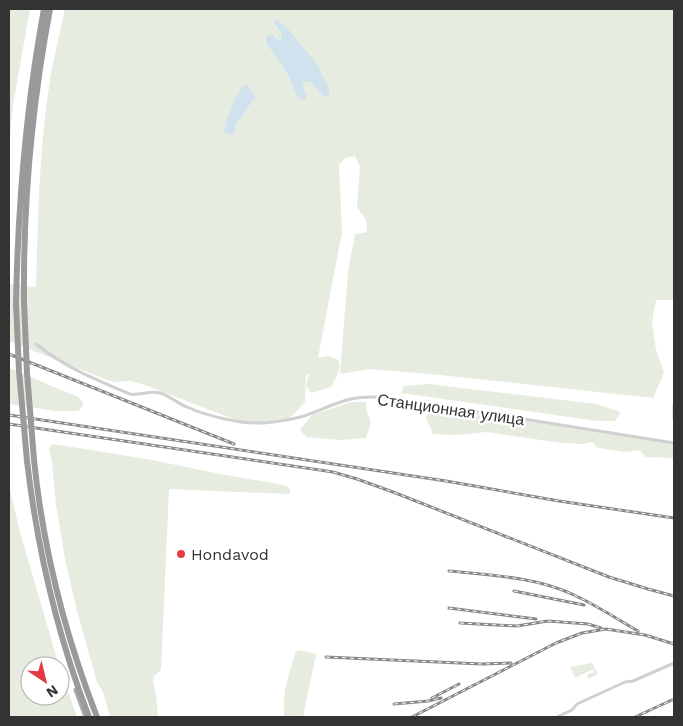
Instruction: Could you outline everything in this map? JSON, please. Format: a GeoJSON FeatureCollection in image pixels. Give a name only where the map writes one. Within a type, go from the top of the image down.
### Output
{"type":"FeatureCollection","features":[{"type":"Feature","properties":{"kind":"highway"},"geometry":{"type":"LineString","coordinates":[[44,9],[35,60],[25,145],[19,226],[16,303],[17,348],[33,506],[50,589],[72,654],[98,717]]}},
{"type":"Feature","properties":{"kind":"highway"},"geometry":{"type":"LineString","coordinates":[[50,9],[30,153],[24,264],[26,373],[40,504],[56,587],[87,717]]}},
{"type":"Feature","properties":{"kind":"street","name":"Станционная улица"},"geometry":{"type":"LineString","coordinates":[[36,344],[68,366],[130,394],[154,392],[162,394],[185,407],[217,417],[262,423],[303,416],[349,399],[385,397],[674,443]]}},
{"type":"Feature","properties":{"kind":"street"},"geometry":{"type":"LineString","coordinates":[[674,405],[674,418]]}},
{"type":"Feature","properties":{"kind":"street"},"geometry":{"type":"LineString","coordinates":[[557,717],[572,710],[577,704],[625,682],[633,681],[672,664]]}},
{"type":"Feature","properties":{"kind":"shaded area"},"geometry":{"type":"Polygon","coordinates":[[[9,9],[30,9],[13,105],[9,150],[9,9]]]}},
{"type":"Feature","properties":{"kind":"shaded area"},"geometry":{"type":"Polygon","coordinates":[[[65,9],[674,9],[674,300],[656,300],[652,322],[656,350],[664,373],[653,398],[370,369],[340,374],[348,272],[355,234],[367,232],[366,220],[357,207],[360,167],[355,156],[345,158],[339,165],[342,232],[318,358],[329,356],[338,360],[339,371],[331,387],[311,393],[306,386],[309,373],[306,375],[305,402],[288,420],[265,423],[236,420],[142,384],[130,381],[116,382],[107,380],[9,341],[9,284],[36,287],[43,132],[50,80],[65,9]],[[282,34],[278,40],[274,35],[279,60],[292,87],[306,95],[303,85],[306,81],[311,82],[329,95],[282,34]],[[247,84],[239,93],[225,121],[227,126],[235,130],[236,125],[256,96],[247,84]]]}},
{"type":"Feature","properties":{"kind":"shaded area"},"geometry":{"type":"Polygon","coordinates":[[[9,368],[78,397],[83,402],[83,406],[78,411],[56,411],[9,404],[9,368]]]}},
{"type":"Feature","properties":{"kind":"shaded area"},"geometry":{"type":"Polygon","coordinates":[[[429,384],[596,404],[621,412],[615,421],[597,421],[401,393],[404,386],[429,384]]]}},
{"type":"Feature","properties":{"kind":"shaded area"},"geometry":{"type":"Polygon","coordinates":[[[351,402],[366,402],[371,422],[366,438],[341,440],[307,437],[300,430],[312,415],[351,402]]]}},
{"type":"Feature","properties":{"kind":"shaded area"},"geometry":{"type":"Polygon","coordinates":[[[431,407],[674,442],[674,458],[646,457],[639,450],[626,452],[598,448],[592,442],[583,444],[562,443],[486,432],[456,435],[433,434],[426,418],[431,407]]]}},
{"type":"Feature","properties":{"kind":"shaded area"},"geometry":{"type":"Polygon","coordinates":[[[53,444],[152,460],[273,483],[287,486],[290,490],[290,493],[287,494],[169,489],[161,670],[154,676],[153,681],[158,717],[110,717],[103,692],[97,682],[65,559],[49,449],[53,444]]]}},
{"type":"Feature","properties":{"kind":"shaded area"},"geometry":{"type":"Polygon","coordinates":[[[9,486],[20,532],[56,656],[20,656],[20,706],[70,706],[70,697],[77,717],[9,717],[9,486]]]}},
{"type":"Feature","properties":{"kind":"shaded area"},"geometry":{"type":"Polygon","coordinates":[[[299,650],[316,654],[303,717],[284,717],[285,689],[295,653],[299,650]]]}},
{"type":"Feature","properties":{"kind":"shaded area"},"geometry":{"type":"Polygon","coordinates":[[[592,663],[598,674],[588,679],[587,675],[594,672],[593,669],[575,678],[570,667],[592,663]]]}},
{"type":"Feature","properties":{"kind":"water"},"geometry":{"type":"Polygon","coordinates":[[[276,19],[288,29],[316,63],[329,88],[329,95],[324,97],[311,82],[306,81],[303,85],[306,95],[305,100],[302,100],[296,94],[284,68],[266,42],[266,37],[269,35],[273,35],[278,40],[281,38],[282,34],[274,23],[276,19]]]}},
{"type":"Feature","properties":{"kind":"water"},"geometry":{"type":"Polygon","coordinates":[[[247,84],[256,96],[236,125],[235,132],[228,134],[223,131],[227,126],[225,121],[237,96],[247,84]]]}},
{"type":"Feature","properties":{"kind":"railway"},"geometry":{"type":"LineString","coordinates":[[9,354],[234,444]]}},
{"type":"Feature","properties":{"kind":"railway"},"geometry":{"type":"LineString","coordinates":[[9,415],[446,481],[559,501],[674,518]]}},
{"type":"Feature","properties":{"kind":"railway"},"geometry":{"type":"LineString","coordinates":[[9,424],[333,472],[393,492],[609,577],[674,596]]}},
{"type":"Feature","properties":{"kind":"railway"},"geometry":{"type":"LineString","coordinates":[[449,571],[513,578],[544,584],[574,595],[638,631]]}},
{"type":"Feature","properties":{"kind":"railway"},"geometry":{"type":"LineString","coordinates":[[514,591],[584,605]]}},
{"type":"Feature","properties":{"kind":"railway"},"geometry":{"type":"LineString","coordinates":[[449,608],[536,619]]}},
{"type":"Feature","properties":{"kind":"railway"},"geometry":{"type":"LineString","coordinates":[[460,623],[517,626],[548,621],[588,624],[601,628]]}},
{"type":"Feature","properties":{"kind":"railway"},"geometry":{"type":"LineString","coordinates":[[412,717],[556,643],[582,633],[606,629],[645,635],[674,644]]}},
{"type":"Feature","properties":{"kind":"railway"},"geometry":{"type":"LineString","coordinates":[[326,657],[482,664],[511,663]]}},
{"type":"Feature","properties":{"kind":"railway"},"geometry":{"type":"LineString","coordinates":[[432,698],[459,684]]}},
{"type":"Feature","properties":{"kind":"railway"},"geometry":{"type":"LineString","coordinates":[[394,704],[441,698]]}},
{"type":"Feature","properties":{"kind":"railway"},"geometry":{"type":"LineString","coordinates":[[635,717],[674,699]]}},
{"type":"Feature","properties":{"kind":"place","name":"Hondavod"},"geometry":{"type":"Point","coordinates":[181,554]}}]}
